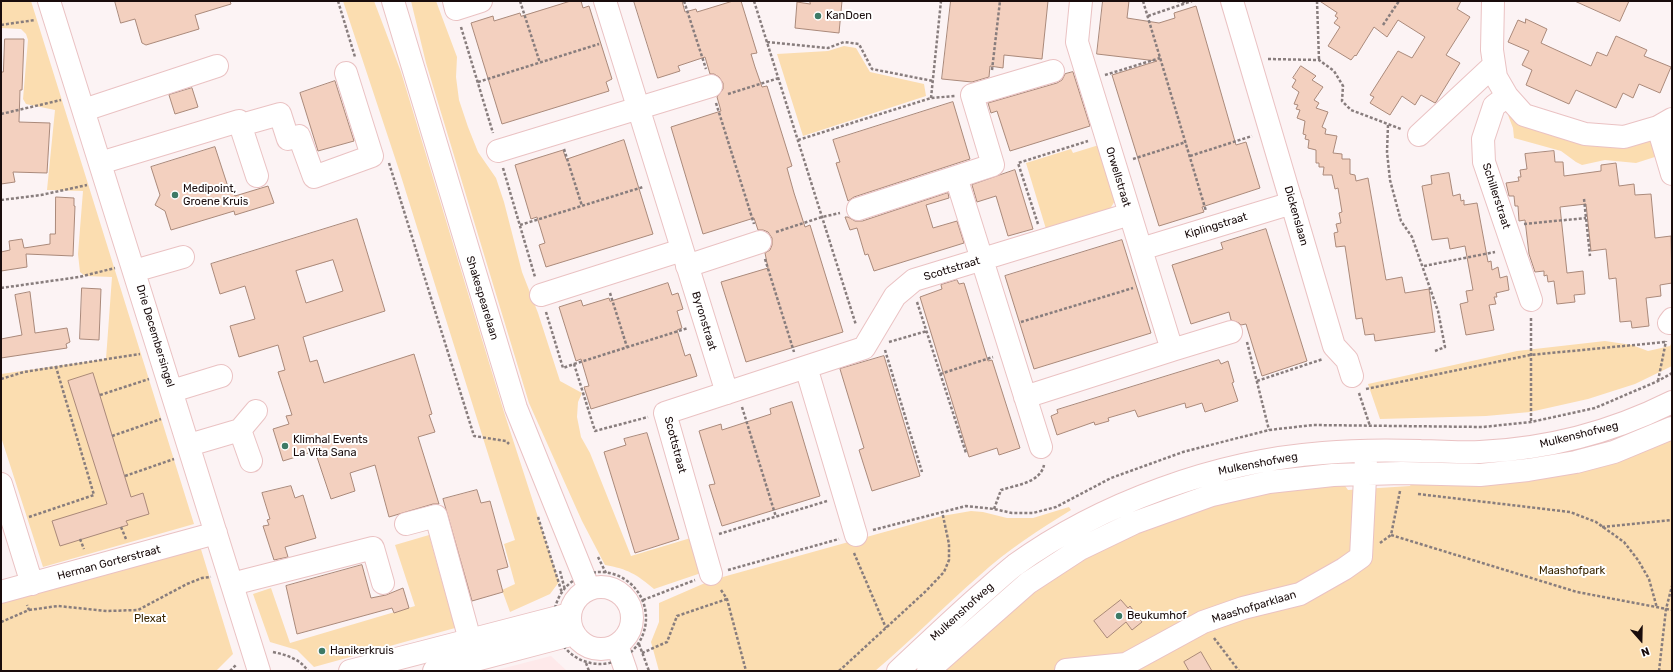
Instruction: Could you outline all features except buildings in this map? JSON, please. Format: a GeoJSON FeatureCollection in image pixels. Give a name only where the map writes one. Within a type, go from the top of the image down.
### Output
{"type":"FeatureCollection","features":[{"type":"Feature","properties":{"kind":"street","name":"Drie Decembersingel"},"geometry":{"type":"LineString","coordinates":[[50,1],[257,663]]}},
{"type":"Feature","properties":{"kind":"street","name":"Shakespearelaan"},"geometry":{"type":"LineString","coordinates":[[392,1],[516,408],[589,589]]}},
{"type":"Feature","properties":{"kind":"street"},"geometry":{"type":"LineString","coordinates":[[455,5],[481,1]]}},
{"type":"Feature","properties":{"kind":"street","name":"Byronstraat"},"geometry":{"type":"LineString","coordinates":[[606,1],[684,258],[705,323],[732,391]]}},
{"type":"Feature","properties":{"kind":"street","name":"Orwellstraat"},"geometry":{"type":"LineString","coordinates":[[1081,1],[1077,42],[1172,350]]}},
{"type":"Feature","properties":{"kind":"street","name":"Dickenslaan"},"geometry":{"type":"LineString","coordinates":[[1232,1],[1334,346],[1347,360],[1355,383]]}},
{"type":"Feature","properties":{"kind":"street"},"geometry":{"type":"LineString","coordinates":[[1493,1],[1492,50],[1496,77],[1507,96],[1524,116],[1585,134],[1624,137],[1665,123],[1672,174]]}},
{"type":"Feature","properties":{"kind":"street"},"geometry":{"type":"LineString","coordinates":[[1419,135],[1494,65]]}},
{"type":"Feature","properties":{"kind":"street"},"geometry":{"type":"LineString","coordinates":[[81,103],[217,66]]}},
{"type":"Feature","properties":{"kind":"street"},"geometry":{"type":"LineString","coordinates":[[241,125],[280,114],[288,139],[299,136],[314,177],[372,156],[351,68]]}},
{"type":"Feature","properties":{"kind":"street"},"geometry":{"type":"LineString","coordinates":[[858,209],[993,165],[981,92],[1053,70]]}},
{"type":"Feature","properties":{"kind":"street"},"geometry":{"type":"LineString","coordinates":[[498,152],[638,109],[713,92]]}},
{"type":"Feature","properties":{"kind":"street","name":"Schillerstraat"},"geometry":{"type":"LineString","coordinates":[[1507,96],[1494,106],[1483,139],[1484,162],[1531,300]]}},
{"type":"Feature","properties":{"kind":"street"},"geometry":{"type":"LineString","coordinates":[[103,171],[239,121],[257,176]]}},
{"type":"Feature","properties":{"kind":"street"},"geometry":{"type":"LineString","coordinates":[[956,177],[1041,447]]}},
{"type":"Feature","properties":{"kind":"street","name":"Kiplingstraat"},"geometry":{"type":"LineString","coordinates":[[1141,249],[1292,202]]}},
{"type":"Feature","properties":{"kind":"street","name":"Scottstraat"},"geometry":{"type":"LineString","coordinates":[[711,574],[665,413],[864,348],[895,296],[914,280],[1130,214]]}},
{"type":"Feature","properties":{"kind":"street"},"geometry":{"type":"LineString","coordinates":[[541,295],[604,275],[759,240]]}},
{"type":"Feature","properties":{"kind":"street"},"geometry":{"type":"LineString","coordinates":[[133,267],[183,257]]}},
{"type":"Feature","properties":{"kind":"street"},"geometry":{"type":"LineString","coordinates":[[1025,397],[1231,332]]}},
{"type":"Feature","properties":{"kind":"street"},"geometry":{"type":"LineString","coordinates":[[803,368],[845,496],[856,535]]}},
{"type":"Feature","properties":{"kind":"street"},"geometry":{"type":"LineString","coordinates":[[169,382],[221,376]]}},
{"type":"Feature","properties":{"kind":"street","name":"Mulkenshofweg"},"geometry":{"type":"LineString","coordinates":[[898,671],[971,603],[1014,566],[1069,531],[1095,517],[1151,492],[1232,467],[1321,453],[1366,451],[1479,452],[1526,448],[1569,440],[1605,431],[1640,418],[1672,402]]}},
{"type":"Feature","properties":{"kind":"street"},"geometry":{"type":"LineString","coordinates":[[190,449],[240,430],[256,411]]}},
{"type":"Feature","properties":{"kind":"street","name":"Mulkenshofweg"},"geometry":{"type":"LineString","coordinates":[[928,671],[1028,583],[1080,549],[1106,535],[1160,513],[1239,488],[1300,478],[1366,473],[1403,486],[1542,468],[1576,462],[1614,452],[1672,428]]}},
{"type":"Feature","properties":{"kind":"street"},"geometry":{"type":"LineString","coordinates":[[240,430],[251,461]]}},
{"type":"Feature","properties":{"kind":"street","name":"Maashofparklaan"},"geometry":{"type":"LineString","coordinates":[[1066,670],[1125,668],[1203,622],[1242,608],[1300,594],[1344,569],[1361,557],[1366,451]]}},
{"type":"Feature","properties":{"kind":"street"},"geometry":{"type":"LineString","coordinates":[[1,484],[32,584]]}},
{"type":"Feature","properties":{"kind":"street"},"geometry":{"type":"LineString","coordinates":[[406,524],[436,516],[470,640]]}},
{"type":"Feature","properties":{"kind":"street","name":"Herman Gorterstraat"},"geometry":{"type":"LineString","coordinates":[[1,592],[216,533]]}},
{"type":"Feature","properties":{"kind":"street"},"geometry":{"type":"LineString","coordinates":[[231,580],[373,548],[383,583]]}},
{"type":"Feature","properties":{"kind":"street"},"geometry":{"type":"LineString","coordinates":[[602,652],[624,639],[630,631],[632,622],[632,613],[624,596],[608,587],[589,589],[576,599],[572,624],[586,646],[602,652],[626,671]]}},
{"type":"Feature","properties":{"kind":"street"},"geometry":{"type":"LineString","coordinates":[[350,671],[470,640],[572,624]]}},
{"type":"Feature","properties":{"kind":"street"},"geometry":{"type":"LineString","coordinates":[[434,671],[572,624]]}},
{"type":"Feature","properties":{"kind":"street"},"geometry":{"type":"LineString","coordinates":[[602,652],[610,671]]}},
{"type":"Feature","properties":{"kind":"path"},"geometry":{"type":"LineString","coordinates":[[338,1],[351,68]]}},
{"type":"Feature","properties":{"kind":"path"},"geometry":{"type":"LineString","coordinates":[[520,1],[540,63]]}},
{"type":"Feature","properties":{"kind":"path"},"geometry":{"type":"LineString","coordinates":[[684,1],[759,240],[803,368]]}},
{"type":"Feature","properties":{"kind":"path"},"geometry":{"type":"LineString","coordinates":[[754,1],[864,348]]}},
{"type":"Feature","properties":{"kind":"path"},"geometry":{"type":"LineString","coordinates":[[931,98],[941,1]]}},
{"type":"Feature","properties":{"kind":"path"},"geometry":{"type":"LineString","coordinates":[[798,140],[931,98],[981,92],[1000,1]]}},
{"type":"Feature","properties":{"kind":"path"},"geometry":{"type":"LineString","coordinates":[[1143,1],[1211,228]]}},
{"type":"Feature","properties":{"kind":"path"},"geometry":{"type":"LineString","coordinates":[[1177,1],[1188,2]]}},
{"type":"Feature","properties":{"kind":"path"},"geometry":{"type":"LineString","coordinates":[[1148,16],[1192,1]]}},
{"type":"Feature","properties":{"kind":"path"},"geometry":{"type":"LineString","coordinates":[[1317,1],[1319,60]]}},
{"type":"Feature","properties":{"kind":"path"},"geometry":{"type":"LineString","coordinates":[[1383,25],[1399,1]]}},
{"type":"Feature","properties":{"kind":"path"},"geometry":{"type":"LineString","coordinates":[[455,5],[563,368],[705,323]]}},
{"type":"Feature","properties":{"kind":"path"},"geometry":{"type":"LineString","coordinates":[[1,25],[37,20]]}},
{"type":"Feature","properties":{"kind":"path"},"geometry":{"type":"LineString","coordinates":[[478,82],[617,39]]}},
{"type":"Feature","properties":{"kind":"path"},"geometry":{"type":"LineString","coordinates":[[767,42],[828,48],[844,42],[859,44],[872,69],[933,81]]}},
{"type":"Feature","properties":{"kind":"path"},"geometry":{"type":"LineString","coordinates":[[1089,81],[1160,58]]}},
{"type":"Feature","properties":{"kind":"path"},"geometry":{"type":"LineString","coordinates":[[1250,59],[1319,60],[1334,71],[1343,86],[1342,101],[1351,110],[1388,125],[1419,135]]}},
{"type":"Feature","properties":{"kind":"path"},"geometry":{"type":"LineString","coordinates":[[713,92],[778,78]]}},
{"type":"Feature","properties":{"kind":"path"},"geometry":{"type":"LineString","coordinates":[[1,114],[33,108],[81,103]]}},
{"type":"Feature","properties":{"kind":"path"},"geometry":{"type":"LineString","coordinates":[[1388,125],[1387,152],[1390,180],[1401,221],[1412,237],[1424,266],[1438,311],[1445,347],[1435,351]]}},
{"type":"Feature","properties":{"kind":"path"},"geometry":{"type":"LineString","coordinates":[[1190,156],[1271,131]]}},
{"type":"Feature","properties":{"kind":"path"},"geometry":{"type":"LineString","coordinates":[[559,133],[582,206]]}},
{"type":"Feature","properties":{"kind":"path"},"geometry":{"type":"LineString","coordinates":[[1043,240],[1018,163],[1105,135]]}},
{"type":"Feature","properties":{"kind":"path"},"geometry":{"type":"LineString","coordinates":[[1114,164],[1186,142]]}},
{"type":"Feature","properties":{"kind":"path"},"geometry":{"type":"LineString","coordinates":[[388,161],[474,436],[506,441],[513,448]]}},
{"type":"Feature","properties":{"kind":"path"},"geometry":{"type":"LineString","coordinates":[[1,200],[42,195],[74,188],[103,171]]}},
{"type":"Feature","properties":{"kind":"path"},"geometry":{"type":"LineString","coordinates":[[520,225],[661,182]]}},
{"type":"Feature","properties":{"kind":"path"},"geometry":{"type":"LineString","coordinates":[[1584,199],[1590,256]]}},
{"type":"Feature","properties":{"kind":"path"},"geometry":{"type":"LineString","coordinates":[[759,240],[822,217]]}},
{"type":"Feature","properties":{"kind":"path"},"geometry":{"type":"LineString","coordinates":[[1506,225],[1586,218]]}},
{"type":"Feature","properties":{"kind":"path"},"geometry":{"type":"LineString","coordinates":[[1424,266],[1514,249]]}},
{"type":"Feature","properties":{"kind":"path"},"geometry":{"type":"LineString","coordinates":[[1,288],[79,277],[133,267]]}},
{"type":"Feature","properties":{"kind":"path"},"geometry":{"type":"LineString","coordinates":[[604,275],[628,347]]}},
{"type":"Feature","properties":{"kind":"path"},"geometry":{"type":"LineString","coordinates":[[1004,328],[1151,282]]}},
{"type":"Feature","properties":{"kind":"path"},"geometry":{"type":"LineString","coordinates":[[911,283],[966,453]]}},
{"type":"Feature","properties":{"kind":"path"},"geometry":{"type":"LineString","coordinates":[[1531,300],[1531,422]]}},
{"type":"Feature","properties":{"kind":"path"},"geometry":{"type":"LineString","coordinates":[[1370,426],[1355,383],[1530,355],[1670,330],[1658,381]]}},
{"type":"Feature","properties":{"kind":"path"},"geometry":{"type":"LineString","coordinates":[[922,472],[883,344],[927,331]]}},
{"type":"Feature","properties":{"kind":"path"},"geometry":{"type":"LineString","coordinates":[[1231,332],[1246,336],[1269,430]]}},
{"type":"Feature","properties":{"kind":"path"},"geometry":{"type":"LineString","coordinates":[[940,374],[1011,351]]}},
{"type":"Feature","properties":{"kind":"path"},"geometry":{"type":"LineString","coordinates":[[1,379],[24,372],[159,352]]}},
{"type":"Feature","properties":{"kind":"path"},"geometry":{"type":"LineString","coordinates":[[1257,381],[1341,353]]}},
{"type":"Feature","properties":{"kind":"path"},"geometry":{"type":"LineString","coordinates":[[574,364],[595,431],[665,413]]}},
{"type":"Feature","properties":{"kind":"path"},"geometry":{"type":"LineString","coordinates":[[13,522],[94,495],[56,367]]}},
{"type":"Feature","properties":{"kind":"path"},"geometry":{"type":"LineString","coordinates":[[100,395],[169,382]]}},
{"type":"Feature","properties":{"kind":"path"},"geometry":{"type":"LineString","coordinates":[[732,391],[776,517]]}},
{"type":"Feature","properties":{"kind":"path"},"geometry":{"type":"LineString","coordinates":[[112,436],[179,413]]}},
{"type":"Feature","properties":{"kind":"path"},"geometry":{"type":"LineString","coordinates":[[994,509],[1001,490],[1036,478],[1042,472],[1044,464],[1041,447]]}},
{"type":"Feature","properties":{"kind":"path"},"geometry":{"type":"LineString","coordinates":[[125,476],[190,449]]}},
{"type":"Feature","properties":{"kind":"path"},"geometry":{"type":"LineString","coordinates":[[1403,486],[1391,535],[1576,592],[1672,610]]}},
{"type":"Feature","properties":{"kind":"path"},"geometry":{"type":"LineString","coordinates":[[1415,494],[1570,512],[1596,522],[1624,542],[1638,560],[1649,579],[1657,608]]}},
{"type":"Feature","properties":{"kind":"path"},"geometry":{"type":"LineString","coordinates":[[701,539],[845,496]]}},
{"type":"Feature","properties":{"kind":"path"},"geometry":{"type":"LineString","coordinates":[[840,671],[926,591],[944,572],[949,560],[950,544],[942,512]]}},
{"type":"Feature","properties":{"kind":"path"},"geometry":{"type":"LineString","coordinates":[[537,516],[562,593]]}},
{"type":"Feature","properties":{"kind":"path"},"geometry":{"type":"LineString","coordinates":[[1602,527],[1672,520]]}},
{"type":"Feature","properties":{"kind":"path"},"geometry":{"type":"LineString","coordinates":[[856,535],[850,542],[886,628]]}},
{"type":"Feature","properties":{"kind":"path"},"geometry":{"type":"LineString","coordinates":[[711,574],[727,599],[746,671]]}},
{"type":"Feature","properties":{"kind":"path"},"geometry":{"type":"LineString","coordinates":[[29,610],[58,606],[107,611],[138,610],[163,595],[202,578],[231,580]]}},
{"type":"Feature","properties":{"kind":"path"},"geometry":{"type":"LineString","coordinates":[[1659,671],[1666,609],[1672,586]]}},
{"type":"Feature","properties":{"kind":"path"},"geometry":{"type":"LineString","coordinates":[[642,653],[667,642],[676,616],[727,599]]}},
{"type":"Feature","properties":{"kind":"path"},"geometry":{"type":"LineString","coordinates":[[643,600],[647,614],[646,625],[639,644],[649,671]]}},
{"type":"Feature","properties":{"kind":"path"},"geometry":{"type":"LineString","coordinates":[[1203,622],[1239,671]]}},
{"type":"Feature","properties":{"kind":"path"},"geometry":{"type":"LineString","coordinates":[[257,663],[273,652],[290,656],[305,666],[308,671]]}},
{"type":"Feature","properties":{"kind":"path"},"geometry":{"type":"LineString","coordinates":[[589,671],[602,652]]}},
{"type":"Feature","properties":{"kind":"shaded area"},"geometry":{"type":"Polygon","coordinates":[[[551,656],[567,671],[493,671],[551,656]]]}},
{"type":"Feature","properties":{"kind":"green space"},"geometry":{"type":"Polygon","coordinates":[[[1,1],[31,1],[194,524],[43,567],[1,437],[1,374],[106,359],[112,277],[85,276],[80,272],[78,254],[83,191],[47,190],[55,110],[26,104],[23,99],[28,40],[26,34],[21,29],[1,28],[1,1]]]}},
{"type":"Feature","properties":{"kind":"green space"},"geometry":{"type":"Polygon","coordinates":[[[343,1],[374,1],[401,72],[504,412],[559,582],[550,594],[510,612],[502,590],[515,584],[504,544],[515,540],[400,173],[343,1]]]}},
{"type":"Feature","properties":{"kind":"green space"},"geometry":{"type":"Polygon","coordinates":[[[411,1],[436,1],[457,57],[456,77],[459,100],[468,127],[478,152],[496,178],[504,202],[522,272],[538,313],[560,381],[582,393],[578,402],[577,417],[581,437],[590,453],[631,556],[694,537],[704,572],[654,589],[642,579],[631,573],[620,568],[605,565],[582,521],[529,403],[426,63],[411,1]]]}},
{"type":"Feature","properties":{"kind":"green space"},"geometry":{"type":"Polygon","coordinates":[[[844,46],[856,48],[870,72],[924,84],[926,96],[803,136],[777,54],[828,51],[844,46]]]}},
{"type":"Feature","properties":{"kind":"green space"},"geometry":{"type":"Polygon","coordinates":[[[1508,115],[1534,128],[1655,137],[1661,155],[1636,163],[1605,160],[1582,165],[1561,151],[1514,138],[1513,128],[1508,115]]]}},
{"type":"Feature","properties":{"kind":"green space"},"geometry":{"type":"Polygon","coordinates":[[[1099,145],[1116,199],[1110,209],[1046,229],[1026,163],[1071,149],[1073,153],[1099,145]]]}},
{"type":"Feature","properties":{"kind":"green space"},"geometry":{"type":"Polygon","coordinates":[[[1605,341],[1632,345],[1648,351],[1670,346],[1672,342],[1672,366],[1635,384],[1588,399],[1530,412],[1486,416],[1380,419],[1368,384],[1517,351],[1605,341]]]}},
{"type":"Feature","properties":{"kind":"green space","name":"Maashofpark"},"geometry":{"type":"Polygon","coordinates":[[[1672,436],[1672,671],[932,671],[1066,563],[1217,498],[1343,483],[1348,490],[1410,486],[1411,484],[1672,436]]]}},
{"type":"Feature","properties":{"kind":"green space"},"geometry":{"type":"Polygon","coordinates":[[[1069,507],[1071,510],[1024,541],[990,567],[875,671],[659,671],[651,642],[659,622],[659,603],[712,580],[942,516],[971,511],[983,512],[1007,518],[1033,518],[1069,507]]]}},
{"type":"Feature","properties":{"kind":"green space"},"geometry":{"type":"Polygon","coordinates":[[[429,535],[455,628],[314,667],[297,650],[270,642],[253,594],[271,588],[290,643],[415,606],[395,545],[429,535]]]}},
{"type":"Feature","properties":{"kind":"green space","name":"Plexat"},"geometry":{"type":"Polygon","coordinates":[[[200,546],[233,654],[216,671],[1,671],[1,601],[200,546]]]}},
{"type":"Feature","properties":{"kind":"place","name":"KanDoen"},"geometry":{"type":"Point","coordinates":[818,16]}},
{"type":"Feature","properties":{"kind":"place","name":"Medipoint, Groene Kruis"},"geometry":{"type":"Point","coordinates":[175,195]}},
{"type":"Feature","properties":{"kind":"place","name":"Klimhal Events La Vita Sana"},"geometry":{"type":"Point","coordinates":[285,446]}},
{"type":"Feature","properties":{"kind":"place","name":"Beukumhof"},"geometry":{"type":"Point","coordinates":[1119,616]}},
{"type":"Feature","properties":{"kind":"place","name":"Hanikerkruis"},"geometry":{"type":"Point","coordinates":[322,651]}}]}
